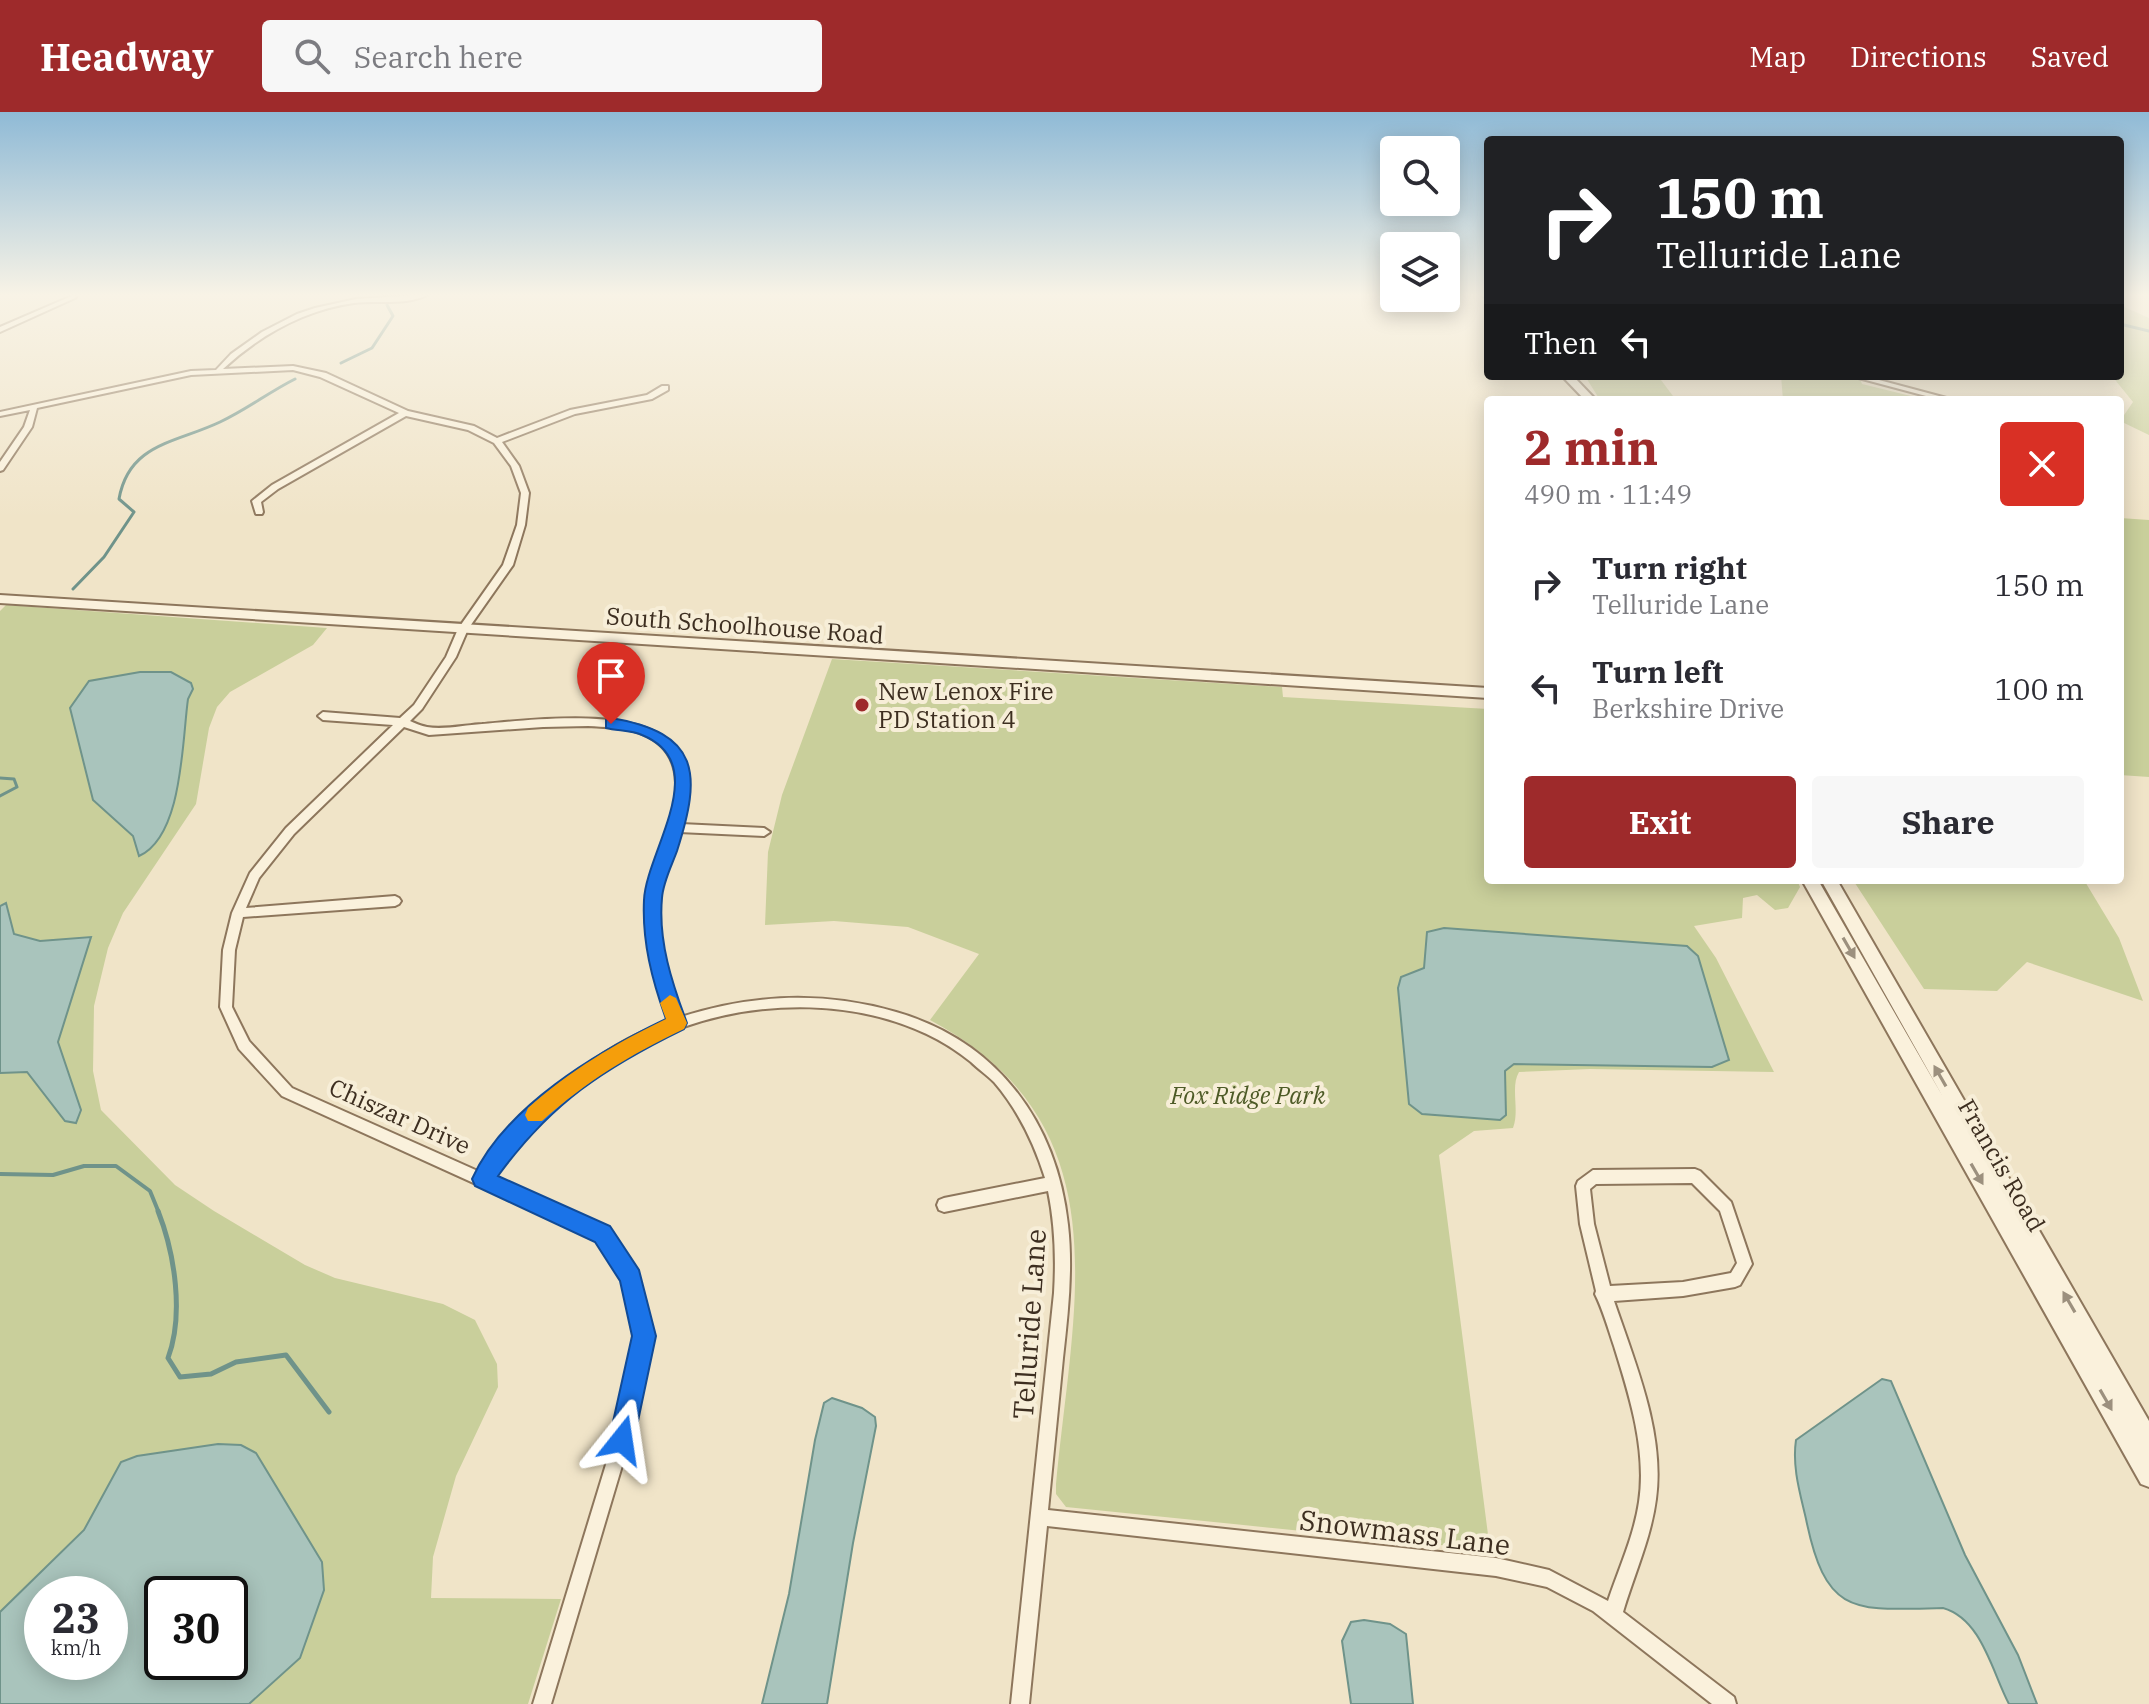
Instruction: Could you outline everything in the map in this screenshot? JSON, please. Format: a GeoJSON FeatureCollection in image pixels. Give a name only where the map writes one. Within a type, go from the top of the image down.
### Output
{"type":"FeatureCollection","features":[{"type":"Feature","properties":{"kind":"street"},"geometry":{"type":"LineString","coordinates":[[0,414],[218,369]]}},
{"type":"Feature","properties":{"kind":"street"},"geometry":{"type":"LineString","coordinates":[[299,369],[323,375],[405,413],[471,428],[497,441],[573,412],[649,397],[665,388]]}},
{"type":"Feature","properties":{"kind":"street"},"geometry":{"type":"LineString","coordinates":[[1571,380],[1587,396]]}},
{"type":"Feature","properties":{"kind":"street"},"geometry":{"type":"LineString","coordinates":[[1871,380],[1934,396]]}},
{"type":"Feature","properties":{"kind":"street"},"geometry":{"type":"LineString","coordinates":[[0,468],[28,427],[34,409]]}},
{"type":"Feature","properties":{"kind":"street"},"geometry":{"type":"LineString","coordinates":[[259,512],[256,501],[275,487],[405,413]]}},
{"type":"Feature","properties":{"kind":"street","name":"Chiszar Drive"},"geometry":{"type":"LineString","coordinates":[[497,441],[515,466],[525,493],[521,525],[508,565],[463,629],[451,657],[418,707],[290,831],[254,876],[238,913],[229,950],[226,1007],[244,1045],[287,1092],[602,1234],[631,1277],[644,1336],[630,1412],[542,1704]]}},
{"type":"Feature","properties":{"kind":"street","name":"South Schoolhouse Road"},"geometry":{"type":"LineString","coordinates":[[0,599],[1484,693]]}},
{"type":"Feature","properties":{"kind":"street"},"geometry":{"type":"LineString","coordinates":[[323,716],[401,722],[429,731],[548,724],[611,724],[645,730],[673,748],[684,776],[674,828],[653,897],[657,968],[677,1023]]}},
{"type":"Feature","properties":{"kind":"street"},"geometry":{"type":"LineString","coordinates":[[674,828],[764,832]]}},
{"type":"Feature","properties":{"kind":"street","name":"Francis Road"},"geometry":{"type":"LineString","coordinates":[[1812,884],[2149,1476]]}},
{"type":"Feature","properties":{"kind":"street","name":"Francis Road"},"geometry":{"type":"LineString","coordinates":[[1831,884],[2149,1442]]}},
{"type":"Feature","properties":{"kind":"street"},"geometry":{"type":"LineString","coordinates":[[238,913],[395,901]]}},
{"type":"Feature","properties":{"kind":"street","name":"Telluride Lane"},"geometry":{"type":"LineString","coordinates":[[483,1179],[514,1138],[575,1079],[615,1053],[677,1023],[764,1002],[831,1002],[884,1013],[932,1030],[982,1064],[1026,1115],[1054,1183],[1064,1240],[1062,1293],[1020,1704]]}},
{"type":"Feature","properties":{"kind":"street"},"geometry":{"type":"LineString","coordinates":[[1603,1294],[1683,1289],[1735,1280],[1745,1264],[1726,1207],[1695,1176],[1593,1177],[1583,1186],[1585,1227],[1603,1294],[1642,1417],[1649,1487],[1613,1615]]}},
{"type":"Feature","properties":{"kind":"street"},"geometry":{"type":"LineString","coordinates":[[944,1205],[1054,1183]]}},
{"type":"Feature","properties":{"kind":"street","name":"Snowmass Lane"},"geometry":{"type":"LineString","coordinates":[[1038,1517],[1496,1567],[1549,1579],[1613,1615],[1727,1704]]}},
{"type":"Feature","properties":{"kind":"green space"},"geometry":{"type":"Polygon","coordinates":[[[2124,369],[2149,369],[2149,435],[2124,423],[2124,415],[2133,402],[2115,380],[2124,380],[2124,369]]]}},
{"type":"Feature","properties":{"kind":"green space"},"geometry":{"type":"Polygon","coordinates":[[[1588,380],[1661,380],[1673,396],[1598,396],[1588,380]]]}},
{"type":"Feature","properties":{"kind":"green space"},"geometry":{"type":"Polygon","coordinates":[[[1781,380],[1860,380],[1862,384],[1911,396],[1783,396],[1781,380]]]}},
{"type":"Feature","properties":{"kind":"green space"},"geometry":{"type":"Polygon","coordinates":[[[2124,518],[2149,520],[2149,777],[2124,775],[2124,518]]]}},
{"type":"Feature","properties":{"kind":"green space"},"geometry":{"type":"Polygon","coordinates":[[[6,605],[327,628],[313,645],[230,692],[217,707],[209,728],[196,804],[123,913],[108,948],[94,1006],[93,1071],[101,1110],[175,1185],[305,1265],[335,1278],[443,1304],[475,1320],[497,1364],[498,1387],[456,1476],[433,1557],[431,1598],[561,1599],[528,1704],[0,1704],[0,611],[6,605]]]}},
{"type":"Feature","properties":{"kind":"green space","name":"Fox Ridge Park"},"geometry":{"type":"Polygon","coordinates":[[[832,659],[1282,687],[1283,697],[1484,709],[1484,884],[1799,884],[1788,908],[1775,910],[1757,895],[1743,898],[1742,918],[1694,926],[1716,958],[1774,1072],[1590,1069],[1519,1072],[1515,1085],[1513,1128],[1474,1131],[1439,1155],[1490,1550],[1066,1507],[1056,1494],[1056,1484],[1075,1285],[1072,1223],[1060,1165],[1034,1111],[992,1062],[930,1020],[979,954],[908,927],[834,921],[765,925],[768,852],[782,795],[832,659]]]}},
{"type":"Feature","properties":{"kind":"green space"},"geometry":{"type":"Polygon","coordinates":[[[1856,884],[2086,884],[2119,938],[2143,1001],[2027,962],[1997,991],[1924,989],[1856,884]]]}},
{"type":"Feature","properties":{"kind":"water"},"geometry":{"type":"Polygon","coordinates":[[[140,672],[171,672],[191,683],[193,689],[188,699],[178,786],[172,809],[153,845],[139,856],[133,836],[93,800],[70,708],[89,681],[140,672]]]}},
{"type":"Feature","properties":{"kind":"water"},"geometry":{"type":"Polygon","coordinates":[[[6,903],[14,934],[40,941],[91,937],[58,1042],[81,1110],[76,1123],[65,1121],[27,1072],[0,1073],[0,906],[6,903]]]}},
{"type":"Feature","properties":{"kind":"water"},"geometry":{"type":"Polygon","coordinates":[[[1444,928],[1687,946],[1698,956],[1729,1060],[1712,1067],[1514,1064],[1505,1071],[1506,1115],[1500,1120],[1422,1114],[1409,1104],[1398,988],[1401,977],[1424,968],[1427,932],[1444,928]]]}},
{"type":"Feature","properties":{"kind":"water"},"geometry":{"type":"Polygon","coordinates":[[[1882,1379],[1891,1381],[1965,1555],[2018,1655],[2037,1704],[2009,1704],[1977,1635],[1956,1614],[1943,1608],[1866,1607],[1849,1601],[1835,1591],[1823,1575],[1799,1490],[1796,1440],[1882,1379]]]}},
{"type":"Feature","properties":{"kind":"water"},"geometry":{"type":"Polygon","coordinates":[[[832,1398],[862,1408],[875,1417],[876,1426],[827,1704],[762,1704],[789,1594],[815,1440],[824,1403],[832,1398]]]}},
{"type":"Feature","properties":{"kind":"water"},"geometry":{"type":"Polygon","coordinates":[[[218,1444],[241,1445],[256,1453],[322,1562],[324,1590],[300,1658],[249,1704],[0,1704],[0,1612],[24,1589],[24,1680],[128,1680],[128,1576],[37,1576],[84,1530],[121,1462],[137,1456],[218,1444]]]}},
{"type":"Feature","properties":{"kind":"water"},"geometry":{"type":"Polygon","coordinates":[[[1364,1620],[1390,1624],[1406,1634],[1413,1704],[1351,1704],[1342,1641],[1351,1622],[1364,1620]]]}},
{"type":"Feature","properties":{"kind":"waterway"},"geometry":{"type":"LineString","coordinates":[[73,589],[104,557],[134,512],[119,499],[124,480],[133,466],[157,447],[230,417],[295,379]]}},
{"type":"Feature","properties":{"kind":"waterway"},"geometry":{"type":"LineString","coordinates":[[0,778],[14,779],[17,787],[0,796]]}},
{"type":"Feature","properties":{"kind":"waterway"},"geometry":{"type":"LineString","coordinates":[[0,1174],[53,1175],[84,1166],[116,1166],[150,1191],[159,1213]]}},
{"type":"Feature","properties":{"kind":"waterway"},"geometry":{"type":"LineString","coordinates":[[158,1211],[169,1246],[175,1284],[176,1323],[168,1358],[180,1377],[211,1374],[236,1362],[286,1355],[329,1412]]}},
{"type":"Feature","properties":{"kind":"slow traffic"},"geometry":{"type":"LineString","coordinates":[[535,1115],[575,1079],[615,1053],[677,1023],[670,1003]]}},
{"type":"Feature","properties":{"kind":"place","name":"New Lenox Fire PD Station 4"},"geometry":{"type":"Point","coordinates":[862,705]}},
{"type":"Feature","properties":{"kind":"route"},"geometry":{"type":"LineString","coordinates":[[611,724],[645,730],[665,741],[673,748],[684,776],[673,834],[653,897],[657,968],[677,1023],[615,1053],[575,1079],[514,1138],[483,1179],[602,1234],[631,1277],[644,1336],[622,1440]]}}]}
